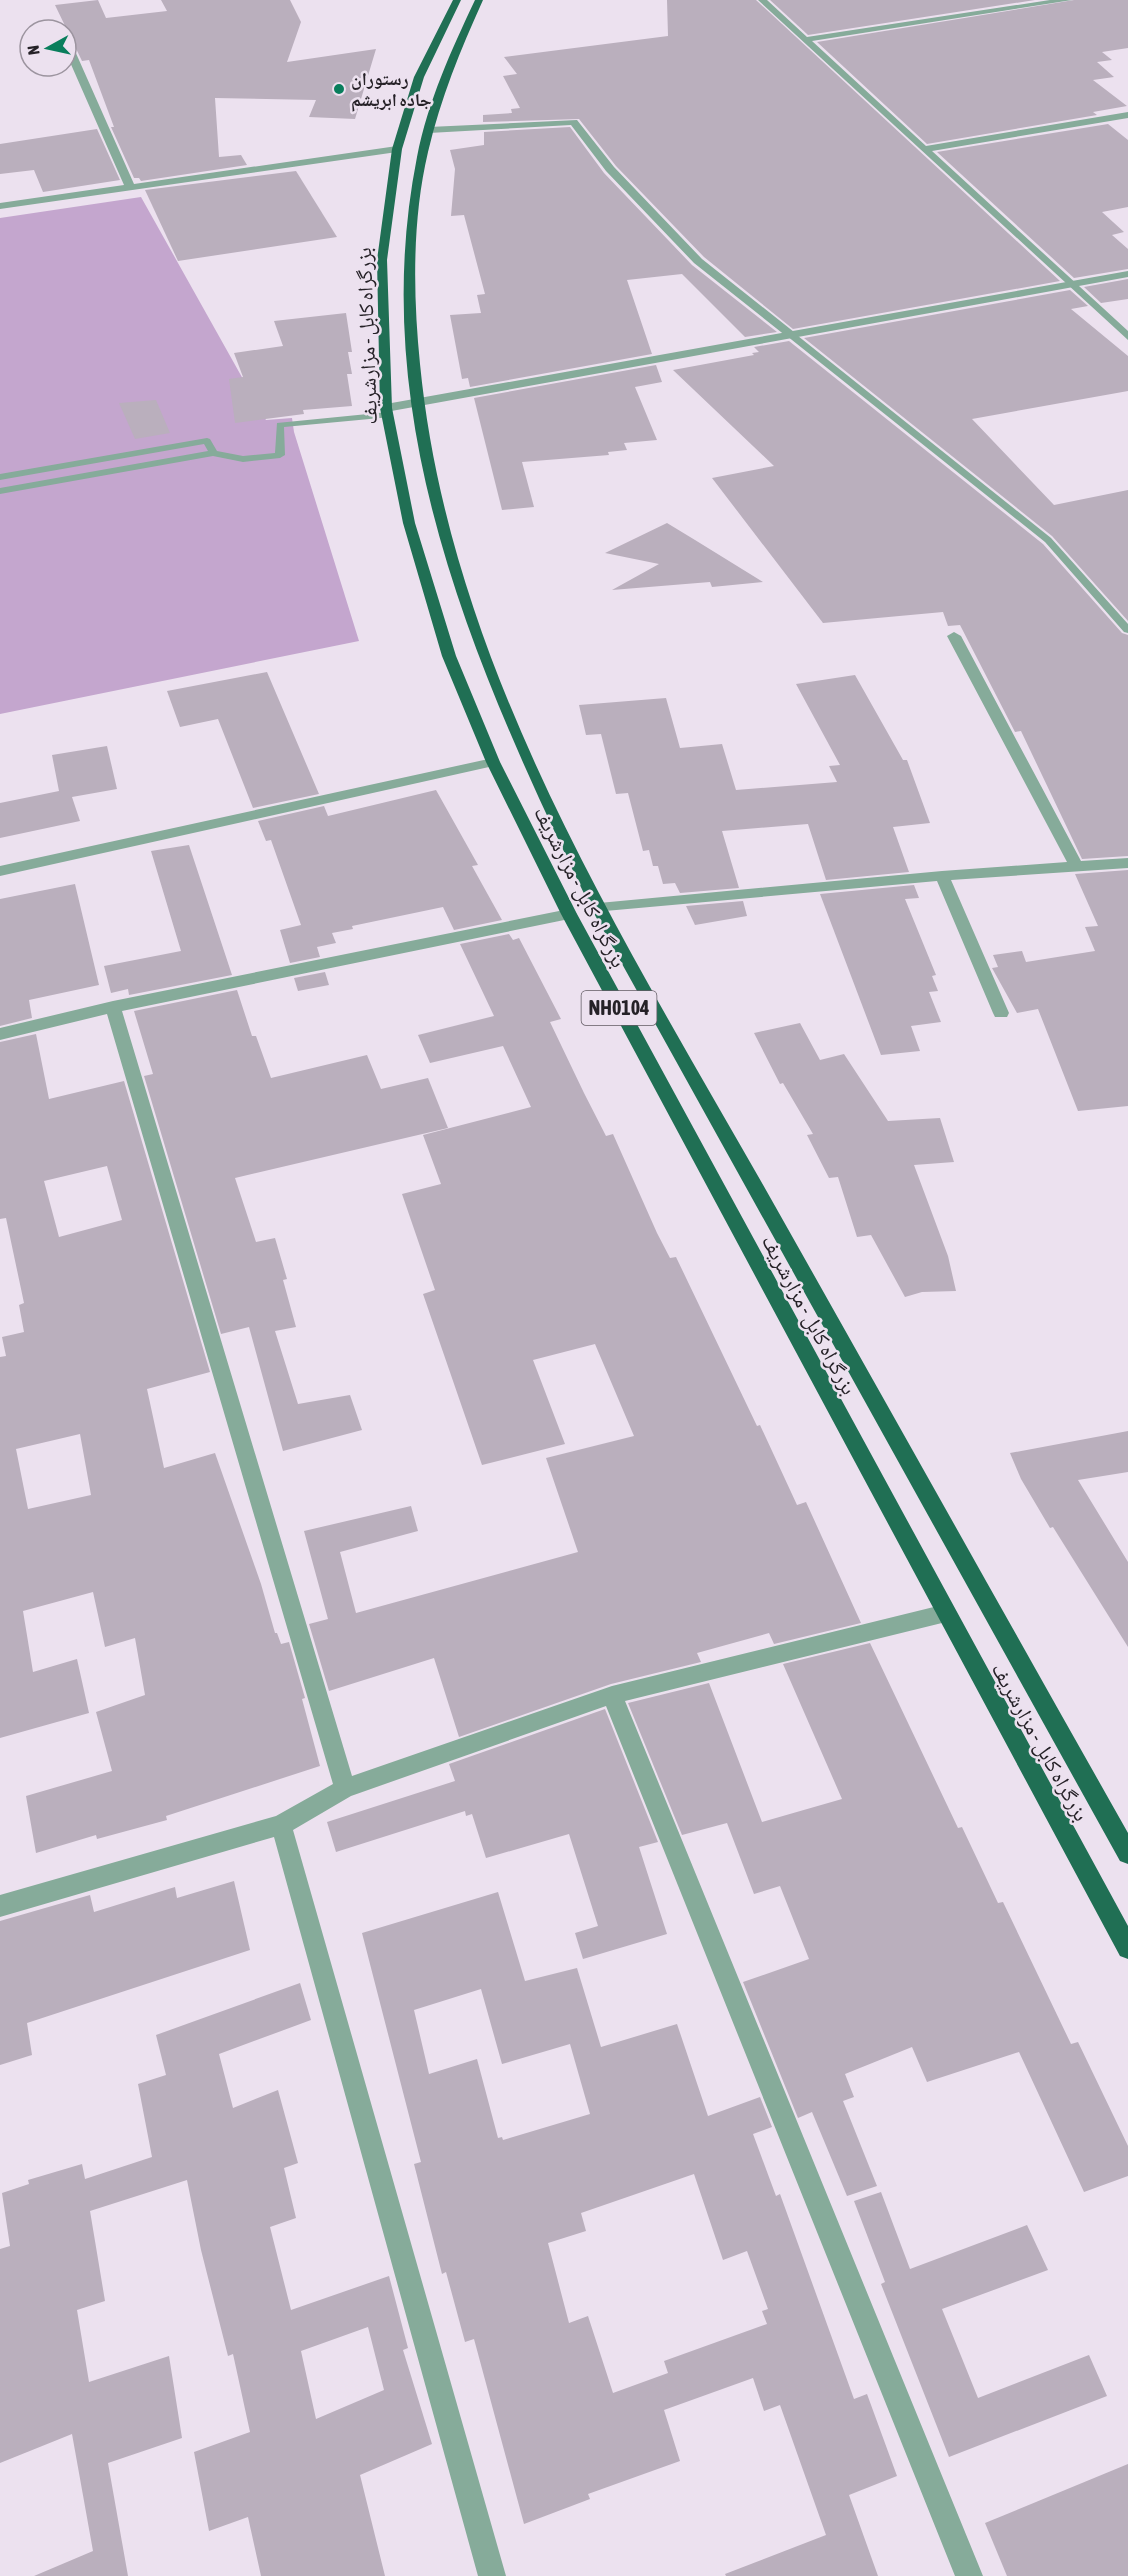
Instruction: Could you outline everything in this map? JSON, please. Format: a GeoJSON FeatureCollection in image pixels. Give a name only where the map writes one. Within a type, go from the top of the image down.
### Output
{"type":"FeatureCollection","features":[{"type":"Feature","properties":{"kind":"highway","name":"بزرگراه کابل - مزارشریف"},"geometry":{"type":"LineString","coordinates":[[457,0],[419,77],[397,149],[382,260],[387,411],[412,534],[449,656],[493,762],[568,914],[1128,1948]]}},
{"type":"Feature","properties":{"kind":"highway","name":"بزرگراه کابل - مزارشریف"},"geometry":{"type":"LineString","coordinates":[[479,0],[444,78],[429,130],[415,197],[408,267],[416,403],[440,517],[481,650],[525,755],[599,908],[1128,1854]]}},
{"type":"Feature","properties":{"kind":"street"},"geometry":{"type":"LineString","coordinates":[[762,0],[1128,337]]}},
{"type":"Feature","properties":{"kind":"street"},"geometry":{"type":"LineString","coordinates":[[804,40],[1068,0]]}},
{"type":"Feature","properties":{"kind":"street"},"geometry":{"type":"LineString","coordinates":[[78,69],[130,187]]}},
{"type":"Feature","properties":{"kind":"street"},"geometry":{"type":"LineString","coordinates":[[924,150],[1128,116]]}},
{"type":"Feature","properties":{"kind":"street"},"geometry":{"type":"LineString","coordinates":[[429,130],[574,122],[610,170],[698,261],[790,334]]}},
{"type":"Feature","properties":{"kind":"street"},"geometry":{"type":"LineString","coordinates":[[0,206],[397,149]]}},
{"type":"Feature","properties":{"kind":"street"},"geometry":{"type":"LineString","coordinates":[[387,411],[416,403],[1128,274]]}},
{"type":"Feature","properties":{"kind":"street"},"geometry":{"type":"LineString","coordinates":[[954,636],[1077,868]]}},
{"type":"Feature","properties":{"kind":"street"},"geometry":{"type":"LineString","coordinates":[[0,871],[493,762]]}},
{"type":"Feature","properties":{"kind":"street"},"geometry":{"type":"LineString","coordinates":[[599,908],[942,876],[1128,863]]}},
{"type":"Feature","properties":{"kind":"street"},"geometry":{"type":"LineString","coordinates":[[942,876],[1001,1014]]}},
{"type":"Feature","properties":{"kind":"street"},"geometry":{"type":"LineString","coordinates":[[0,1034],[113,1007],[568,914]]}},
{"type":"Feature","properties":{"kind":"street"},"geometry":{"type":"LineString","coordinates":[[113,1007],[345,1788]]}},
{"type":"Feature","properties":{"kind":"street"},"geometry":{"type":"LineString","coordinates":[[0,1906],[281,1825],[345,1788],[612,1695],[946,1613]]}},
{"type":"Feature","properties":{"kind":"street"},"geometry":{"type":"LineString","coordinates":[[612,1695],[969,2576]]}},
{"type":"Feature","properties":{"kind":"street"},"geometry":{"type":"LineString","coordinates":[[281,1825],[492,2576]]}},
{"type":"Feature","properties":{"kind":"lane"},"geometry":{"type":"LineString","coordinates":[[790,334],[1048,540],[1128,630]]}},
{"type":"Feature","properties":{"kind":"lane"},"geometry":{"type":"LineString","coordinates":[[0,491],[213,453],[243,459],[280,455],[280,425],[387,411]]}},
{"type":"Feature","properties":{"kind":"lane"},"geometry":{"type":"LineString","coordinates":[[0,477],[207,441],[213,453]]}},
{"type":"Feature","properties":{"kind":"shaded area"},"geometry":{"type":"Polygon","coordinates":[[[141,197],[266,420],[292,418],[294,432],[359,641],[0,714],[0,218],[141,197]]]}},
{"type":"Feature","properties":{"kind":"building"},"geometry":{"type":"Polygon","coordinates":[[[98,0],[106,18],[167,11],[161,0],[290,0],[301,22],[287,62],[376,49],[355,119],[309,117],[316,100],[215,98],[219,157],[241,155],[247,165],[141,181],[139,178],[134,178],[111,127],[114,127],[89,60],[82,61],[78,53],[78,18],[61,18],[55,5],[98,0]]]}},
{"type":"Feature","properties":{"kind":"building"},"geometry":{"type":"Polygon","coordinates":[[[667,0],[756,0],[1060,281],[793,329],[704,257],[616,166],[579,119],[483,122],[483,115],[512,113],[511,109],[520,108],[503,76],[517,74],[504,57],[668,36],[667,0]]]}},
{"type":"Feature","properties":{"kind":"building"},"geometry":{"type":"Polygon","coordinates":[[[770,0],[1035,0],[808,35],[770,0]]]}},
{"type":"Feature","properties":{"kind":"building"},"geometry":{"type":"Polygon","coordinates":[[[1074,0],[1128,0],[1128,48],[1102,52],[1112,60],[1097,62],[1114,77],[1093,80],[1127,106],[1093,112],[1097,115],[927,144],[817,42],[1074,0]]]}},
{"type":"Feature","properties":{"kind":"building"},"geometry":{"type":"Polygon","coordinates":[[[1108,124],[1128,140],[1128,207],[1102,212],[1124,232],[1112,235],[1128,249],[1128,269],[1074,278],[937,152],[1108,124]]]}},
{"type":"Feature","properties":{"kind":"building"},"geometry":{"type":"Polygon","coordinates":[[[570,127],[604,173],[692,265],[777,332],[745,337],[682,274],[627,280],[652,354],[470,387],[468,378],[462,379],[450,315],[481,313],[477,295],[485,294],[464,215],[451,216],[455,169],[450,150],[484,145],[484,132],[570,127]]]}},
{"type":"Feature","properties":{"kind":"building"},"geometry":{"type":"Polygon","coordinates":[[[97,129],[120,180],[43,192],[34,170],[0,174],[0,144],[97,129]]]}},
{"type":"Feature","properties":{"kind":"building"},"geometry":{"type":"Polygon","coordinates":[[[296,171],[337,237],[178,261],[145,190],[296,171]]]}},
{"type":"Feature","properties":{"kind":"building"},"geometry":{"type":"Polygon","coordinates":[[[1128,279],[1128,299],[1101,303],[1084,287],[1128,279]]]}},
{"type":"Feature","properties":{"kind":"building"},"geometry":{"type":"Polygon","coordinates":[[[1070,290],[1088,306],[1071,309],[1128,356],[1128,391],[972,419],[1054,505],[1128,490],[1128,621],[1052,536],[804,338],[1070,290]]]}},
{"type":"Feature","properties":{"kind":"building"},"geometry":{"type":"Polygon","coordinates":[[[346,313],[352,352],[348,352],[352,374],[347,374],[352,406],[303,410],[304,414],[235,423],[229,379],[243,377],[234,353],[283,346],[274,321],[346,313]]]}},
{"type":"Feature","properties":{"kind":"building"},"geometry":{"type":"Polygon","coordinates":[[[789,341],[1043,544],[1122,633],[1128,635],[1128,856],[1082,859],[1021,731],[1015,732],[960,625],[948,626],[943,612],[823,623],[712,478],[774,466],[673,370],[754,355],[752,353],[759,352],[754,347],[789,341]]]}},
{"type":"Feature","properties":{"kind":"building"},"geometry":{"type":"Polygon","coordinates":[[[656,365],[662,382],[635,387],[657,440],[624,443],[627,450],[608,452],[609,455],[522,462],[534,507],[502,510],[474,398],[656,365]]]}},
{"type":"Feature","properties":{"kind":"building"},"geometry":{"type":"Polygon","coordinates":[[[156,400],[170,433],[135,439],[119,403],[156,400]]]}},
{"type":"Feature","properties":{"kind":"building"},"geometry":{"type":"Polygon","coordinates":[[[667,523],[763,582],[712,587],[710,582],[612,590],[659,564],[605,553],[667,523]]]}},
{"type":"Feature","properties":{"kind":"building"},"geometry":{"type":"Polygon","coordinates":[[[267,672],[319,794],[253,808],[218,719],[180,727],[167,691],[267,672]]]}},
{"type":"Feature","properties":{"kind":"building"},"geometry":{"type":"Polygon","coordinates":[[[855,675],[903,760],[907,760],[930,823],[893,827],[909,872],[826,880],[808,824],[722,831],[739,888],[680,893],[675,883],[663,884],[658,866],[653,866],[649,850],[643,851],[628,793],[616,794],[601,734],[586,735],[579,705],[666,698],[680,748],[722,744],[736,790],[837,782],[829,766],[840,765],[796,684],[855,675]]]}},
{"type":"Feature","properties":{"kind":"building"},"geometry":{"type":"Polygon","coordinates":[[[107,746],[117,789],[72,797],[80,821],[0,838],[0,803],[59,791],[52,755],[107,746]]]}},
{"type":"Feature","properties":{"kind":"building"},"geometry":{"type":"Polygon","coordinates":[[[436,790],[478,865],[472,866],[502,920],[454,930],[443,907],[352,926],[353,929],[332,933],[336,943],[317,947],[320,957],[290,963],[280,930],[301,925],[271,840],[266,841],[258,821],[324,806],[328,816],[436,790]]]}},
{"type":"Feature","properties":{"kind":"building"},"geometry":{"type":"Polygon","coordinates":[[[189,845],[232,975],[129,995],[128,989],[111,993],[104,966],[181,951],[151,851],[189,845]]]}},
{"type":"Feature","properties":{"kind":"building"},"geometry":{"type":"Polygon","coordinates":[[[1128,870],[1128,1106],[1078,1111],[1038,1009],[1017,1013],[992,968],[998,967],[993,955],[1022,951],[1026,962],[1095,951],[1085,927],[1098,926],[1075,874],[1128,870]]]}},
{"type":"Feature","properties":{"kind":"building"},"geometry":{"type":"Polygon","coordinates":[[[75,884],[99,985],[29,1000],[32,1018],[0,1026],[0,899],[75,884]]]}},
{"type":"Feature","properties":{"kind":"building"},"geometry":{"type":"Polygon","coordinates":[[[914,885],[919,898],[905,899],[936,975],[932,976],[938,991],[929,992],[941,1022],[911,1026],[920,1051],[881,1055],[820,894],[914,885]]]}},
{"type":"Feature","properties":{"kind":"building"},"geometry":{"type":"Polygon","coordinates":[[[743,901],[747,916],[695,925],[686,906],[743,901]]]}},
{"type":"Feature","properties":{"kind":"building"},"geometry":{"type":"Polygon","coordinates":[[[509,934],[513,940],[519,938],[561,1019],[550,1022],[584,1093],[606,1136],[613,1134],[657,1233],[670,1258],[676,1257],[757,1426],[760,1425],[797,1505],[806,1502],[861,1623],[774,1644],[769,1633],[697,1653],[701,1662],[611,1684],[459,1737],[434,1658],[329,1691],[309,1624],[328,1619],[304,1531],[411,1506],[418,1531],[340,1552],[356,1613],[578,1552],[546,1458],[634,1436],[595,1344],[533,1360],[565,1444],[482,1465],[423,1294],[435,1290],[402,1194],[441,1184],[423,1135],[531,1107],[503,1046],[430,1063],[418,1035],[494,1016],[460,944],[509,934]]]}},
{"type":"Feature","properties":{"kind":"building"},"geometry":{"type":"Polygon","coordinates":[[[325,972],[329,985],[298,991],[294,978],[325,972]]]}},
{"type":"Feature","properties":{"kind":"building"},"geometry":{"type":"Polygon","coordinates":[[[237,990],[252,1036],[256,1036],[271,1078],[367,1055],[381,1089],[428,1078],[448,1128],[235,1178],[256,1242],[275,1238],[287,1279],[283,1280],[296,1327],[275,1331],[298,1404],[350,1395],[362,1430],[283,1451],[249,1327],[221,1334],[144,1076],[153,1074],[134,1011],[237,990]]]}},
{"type":"Feature","properties":{"kind":"building"},"geometry":{"type":"Polygon","coordinates":[[[800,1023],[820,1060],[844,1054],[888,1121],[940,1118],[954,1162],[914,1165],[948,1256],[956,1291],[922,1292],[905,1297],[871,1235],[857,1237],[838,1177],[829,1178],[807,1135],[813,1134],[783,1083],[780,1084],[754,1033],[800,1023]]]}},
{"type":"Feature","properties":{"kind":"building"},"geometry":{"type":"Polygon","coordinates":[[[36,1034],[49,1099],[124,1081],[210,1372],[147,1389],[164,1468],[215,1453],[261,1584],[275,1633],[281,1644],[289,1642],[305,1698],[302,1699],[320,1766],[166,1816],[167,1820],[97,1839],[96,1835],[36,1853],[26,1796],[112,1771],[96,1712],[145,1695],[135,1638],[105,1647],[93,1592],[23,1611],[33,1672],[77,1659],[89,1713],[0,1738],[0,1357],[6,1356],[2,1337],[24,1332],[19,1305],[24,1303],[6,1218],[0,1219],[0,1042],[36,1034]],[[107,1166],[44,1181],[59,1237],[122,1220],[107,1166]],[[80,1434],[16,1449],[28,1509],[91,1495],[80,1434]]]}},
{"type":"Feature","properties":{"kind":"building"},"geometry":{"type":"Polygon","coordinates":[[[1128,1431],[1128,1472],[1078,1480],[1128,1562],[1128,1647],[1053,1527],[1050,1528],[1021,1479],[1010,1453],[1128,1431]]]}},
{"type":"Feature","properties":{"kind":"building"},"geometry":{"type":"Polygon","coordinates":[[[870,1643],[958,1828],[962,1827],[998,1903],[1003,1902],[1071,2044],[1078,2042],[1128,2146],[1128,2176],[1084,2192],[1019,2052],[927,2082],[912,2047],[845,2074],[854,2097],[843,2101],[877,2186],[847,2196],[812,2112],[798,2118],[743,1982],[809,1959],[780,1886],[754,1894],[727,1823],[682,1835],[628,1703],[709,1683],[762,1822],[842,1799],[783,1664],[870,1643]]]}},
{"type":"Feature","properties":{"kind":"building"},"geometry":{"type":"Polygon","coordinates":[[[605,1709],[658,1842],[639,1847],[667,1934],[583,1959],[575,1933],[598,1926],[569,1834],[486,1858],[472,1814],[466,1816],[465,1811],[336,1852],[327,1822],[455,1781],[449,1764],[605,1709]]]}},
{"type":"Feature","properties":{"kind":"building"},"geometry":{"type":"Polygon","coordinates":[[[234,1881],[250,1950],[27,2023],[32,2055],[0,2065],[0,1921],[90,1895],[94,1912],[175,1887],[177,1898],[234,1881]]]}},
{"type":"Feature","properties":{"kind":"building"},"geometry":{"type":"Polygon","coordinates":[[[498,1892],[525,1981],[577,1968],[601,2047],[677,2024],[708,2116],[760,2097],[772,2127],[753,2134],[776,2196],[780,2194],[854,2399],[867,2394],[897,2476],[849,2495],[878,2576],[726,2576],[725,2574],[826,2535],[780,2405],[764,2411],[753,2378],[664,2410],[680,2461],[588,2494],[590,2499],[524,2524],[474,2339],[465,2342],[446,2272],[442,2274],[414,2164],[421,2162],[362,1933],[498,1892]],[[481,1989],[414,2010],[429,2074],[477,2059],[498,2138],[502,2137],[503,2140],[590,2114],[570,2044],[502,2064],[481,1989]],[[694,2174],[581,2213],[586,2231],[548,2243],[569,2323],[588,2316],[613,2393],[668,2373],[664,2361],[767,2324],[762,2311],[768,2309],[747,2251],[723,2260],[694,2174]]]}},
{"type":"Feature","properties":{"kind":"building"},"geometry":{"type":"Polygon","coordinates":[[[300,1983],[311,2020],[219,2054],[233,2108],[278,2090],[298,2163],[284,2168],[296,2218],[270,2227],[291,2310],[389,2276],[408,2348],[403,2350],[432,2444],[360,2475],[385,2576],[261,2576],[248,2517],[209,2531],[194,2452],[250,2432],[233,2354],[228,2356],[201,2250],[187,2180],[90,2211],[105,2301],[77,2310],[89,2382],[169,2356],[182,2438],[108,2463],[128,2576],[34,2576],[93,2551],[72,2434],[0,2463],[0,2249],[10,2246],[2,2193],[29,2184],[28,2180],[82,2164],[85,2179],[152,2157],[138,2084],[166,2075],[156,2035],[300,1983]],[[368,2327],[301,2351],[316,2419],[384,2390],[368,2327]]]}},
{"type":"Feature","properties":{"kind":"building"},"geometry":{"type":"Polygon","coordinates":[[[881,2192],[910,2269],[1027,2225],[1048,2270],[942,2309],[978,2398],[1089,2355],[1107,2396],[949,2457],[881,2284],[885,2282],[854,2201],[881,2192]]]}},
{"type":"Feature","properties":{"kind":"building"},"geometry":{"type":"Polygon","coordinates":[[[1128,2464],[1128,2576],[1007,2576],[985,2523],[1128,2464]]]}},
{"type":"Feature","properties":{"kind":"place","name":"رستوران جاده ابریشم"},"geometry":{"type":"Point","coordinates":[339,89]}}]}
